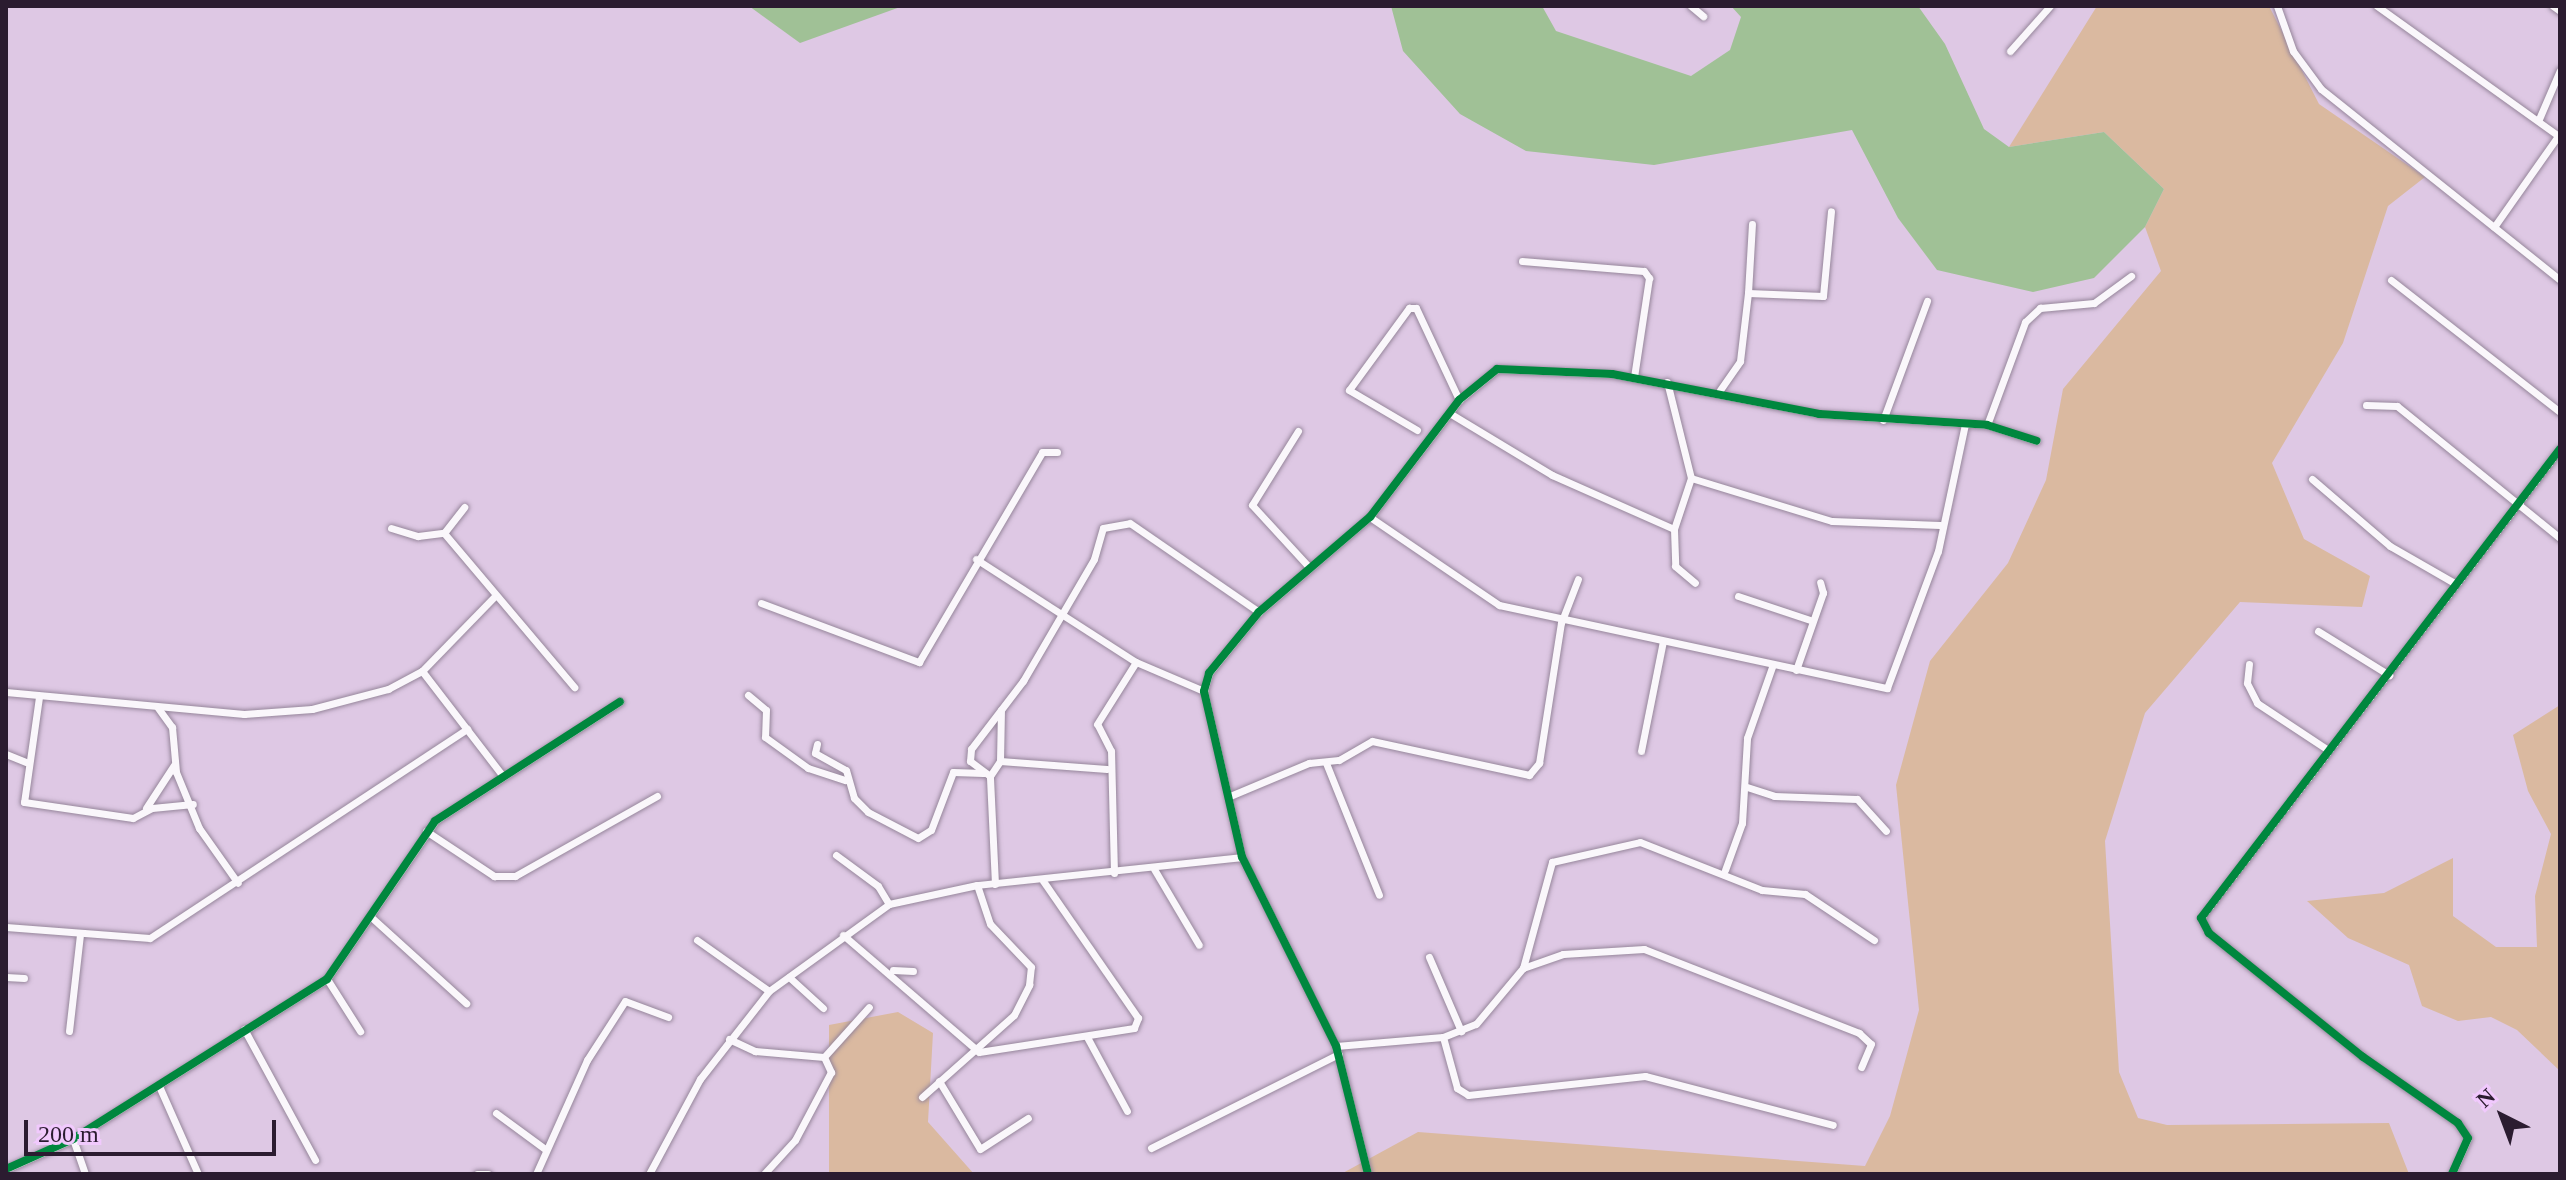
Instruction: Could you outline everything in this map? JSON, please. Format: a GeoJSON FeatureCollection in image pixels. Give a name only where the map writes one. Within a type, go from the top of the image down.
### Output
{"type":"FeatureCollection","features":[{"type":"Feature","properties":{"kind":"street"},"geometry":{"type":"LineString","coordinates":[[1691,6],[1703,16]]}},
{"type":"Feature","properties":{"kind":"street"},"geometry":{"type":"LineString","coordinates":[[2010,51],[2050,6]]}},
{"type":"Feature","properties":{"kind":"street"},"geometry":{"type":"LineString","coordinates":[[2277,6],[2293,51],[2321,89],[2560,280]]}},
{"type":"Feature","properties":{"kind":"street"},"geometry":{"type":"LineString","coordinates":[[2377,6],[2431,39],[2506,105],[2539,119],[2559,136],[2494,227]]}},
{"type":"Feature","properties":{"kind":"street"},"geometry":{"type":"LineString","coordinates":[[2553,6],[2560,11]]}},
{"type":"Feature","properties":{"kind":"street"},"geometry":{"type":"LineString","coordinates":[[2539,119],[2560,70]]}},
{"type":"Feature","properties":{"kind":"street"},"geometry":{"type":"LineString","coordinates":[[1748,293],[1823,296],[1831,211]]}},
{"type":"Feature","properties":{"kind":"street"},"geometry":{"type":"LineString","coordinates":[[1720,390],[1740,361],[1752,224]]}},
{"type":"Feature","properties":{"kind":"street"},"geometry":{"type":"LineString","coordinates":[[1522,261],[1644,271],[1649,278],[1634,377]]}},
{"type":"Feature","properties":{"kind":"street"},"geometry":{"type":"LineString","coordinates":[[1987,425],[2025,322],[2040,308],[2094,303],[2131,276]]}},
{"type":"Feature","properties":{"kind":"street"},"geometry":{"type":"LineString","coordinates":[[2391,280],[2560,412]]}},
{"type":"Feature","properties":{"kind":"street"},"geometry":{"type":"LineString","coordinates":[[1883,420],[1927,301]]}},
{"type":"Feature","properties":{"kind":"street"},"geometry":{"type":"LineString","coordinates":[[1417,430],[1349,390],[1409,308],[1416,308],[1459,400]]}},
{"type":"Feature","properties":{"kind":"street"},"geometry":{"type":"LineString","coordinates":[[1368,1174],[1337,1050],[1242,857],[1204,691],[1209,673],[1259,612],[1370,517],[1459,400],[1497,369],[1634,377],[1883,420],[1987,425],[2037,441]]}},
{"type":"Feature","properties":{"kind":"street"},"geometry":{"type":"LineString","coordinates":[[1667,382],[1691,478],[1674,529],[1675,566],[1695,583]]}},
{"type":"Feature","properties":{"kind":"street"},"geometry":{"type":"LineString","coordinates":[[2366,405],[2397,406],[2560,538]]}},
{"type":"Feature","properties":{"kind":"street"},"geometry":{"type":"LineString","coordinates":[[1451,414],[1552,475],[1674,529]]}},
{"type":"Feature","properties":{"kind":"street"},"geometry":{"type":"LineString","coordinates":[[1370,517],[1482,596],[1561,623],[1773,664],[1845,684],[1892,684],[1940,525],[1965,424]]}},
{"type":"Feature","properties":{"kind":"street"},"geometry":{"type":"LineString","coordinates":[[1298,431],[1252,505],[1309,567]]}},
{"type":"Feature","properties":{"kind":"street"},"geometry":{"type":"LineString","coordinates":[[2452,1174],[2468,1138],[2458,1123],[2363,1057],[2209,933],[2201,918],[2560,449]]}},
{"type":"Feature","properties":{"kind":"street"},"geometry":{"type":"LineString","coordinates":[[761,603],[919,662],[976,559],[1042,452],[1057,452]]}},
{"type":"Feature","properties":{"kind":"street"},"geometry":{"type":"LineString","coordinates":[[1691,478],[1832,521],[1940,525]]}},
{"type":"Feature","properties":{"kind":"street"},"geometry":{"type":"LineString","coordinates":[[2312,479],[2390,546],[2456,584]]}},
{"type":"Feature","properties":{"kind":"street"},"geometry":{"type":"LineString","coordinates":[[391,528],[418,536],[444,533],[464,507]]}},
{"type":"Feature","properties":{"kind":"street"},"geometry":{"type":"LineString","coordinates":[[995,884],[987,775],[968,756],[1062,614],[1098,551],[1099,533],[1120,522],[1187,558],[1259,612]]}},
{"type":"Feature","properties":{"kind":"street"},"geometry":{"type":"LineString","coordinates":[[444,533],[494,597],[574,687]]}},
{"type":"Feature","properties":{"kind":"street"},"geometry":{"type":"LineString","coordinates":[[976,559],[1136,662],[1204,691]]}},
{"type":"Feature","properties":{"kind":"street"},"geometry":{"type":"LineString","coordinates":[[1230,796],[1309,763],[1326,763],[1372,741],[1529,775],[1539,763],[1561,623],[1578,579]]}},
{"type":"Feature","properties":{"kind":"street"},"geometry":{"type":"LineString","coordinates":[[1796,670],[1810,620],[1823,593],[1820,582]]}},
{"type":"Feature","properties":{"kind":"street"},"geometry":{"type":"LineString","coordinates":[[1738,596],[1810,620]]}},
{"type":"Feature","properties":{"kind":"street"},"geometry":{"type":"LineString","coordinates":[[6,692],[244,714],[312,709],[388,689],[422,671],[494,597]]}},
{"type":"Feature","properties":{"kind":"street"},"geometry":{"type":"LineString","coordinates":[[2318,631],[2389,675]]}},
{"type":"Feature","properties":{"kind":"street"},"geometry":{"type":"LineString","coordinates":[[1641,751],[1663,641]]}},
{"type":"Feature","properties":{"kind":"street"},"geometry":{"type":"LineString","coordinates":[[1114,873],[1107,769],[1110,744],[1097,724],[1136,662]]}},
{"type":"Feature","properties":{"kind":"street"},"geometry":{"type":"LineString","coordinates":[[1725,870],[1746,798],[1747,738],[1773,664]]}},
{"type":"Feature","properties":{"kind":"street"},"geometry":{"type":"LineString","coordinates":[[2249,664],[2247,683],[2257,703],[2328,750]]}},
{"type":"Feature","properties":{"kind":"street"},"geometry":{"type":"LineString","coordinates":[[422,671],[503,776]]}},
{"type":"Feature","properties":{"kind":"street"},"geometry":{"type":"LineString","coordinates":[[748,695],[766,710],[765,737],[808,768],[845,780],[868,812],[918,838],[931,830],[953,772],[987,775]]}},
{"type":"Feature","properties":{"kind":"street"},"geometry":{"type":"LineString","coordinates":[[39,697],[22,797],[29,805],[133,818],[142,813],[193,804]]}},
{"type":"Feature","properties":{"kind":"street"},"geometry":{"type":"LineString","coordinates":[[6,1169],[73,1139],[327,979],[426,831],[503,776],[620,702]]}},
{"type":"Feature","properties":{"kind":"street"},"geometry":{"type":"LineString","coordinates":[[158,708],[172,727],[174,763],[193,804],[199,828],[238,883]]}},
{"type":"Feature","properties":{"kind":"street"},"geometry":{"type":"LineString","coordinates":[[987,775],[1000,761],[1001,710]]}},
{"type":"Feature","properties":{"kind":"street"},"geometry":{"type":"LineString","coordinates":[[6,927],[150,938],[238,883],[467,729]]}},
{"type":"Feature","properties":{"kind":"street"},"geometry":{"type":"LineString","coordinates":[[817,744],[815,753],[846,770],[845,780]]}},
{"type":"Feature","properties":{"kind":"street"},"geometry":{"type":"LineString","coordinates":[[6,754],[26,762]]}},
{"type":"Feature","properties":{"kind":"street"},"geometry":{"type":"LineString","coordinates":[[1000,761],[1107,769]]}},
{"type":"Feature","properties":{"kind":"street"},"geometry":{"type":"LineString","coordinates":[[142,813],[174,763]]}},
{"type":"Feature","properties":{"kind":"street"},"geometry":{"type":"LineString","coordinates":[[1326,763],[1379,895]]}},
{"type":"Feature","properties":{"kind":"street"},"geometry":{"type":"LineString","coordinates":[[1747,787],[1754,793]]}},
{"type":"Feature","properties":{"kind":"street"},"geometry":{"type":"LineString","coordinates":[[1746,798],[1754,793],[1857,799],[1886,831]]}},
{"type":"Feature","properties":{"kind":"street"},"geometry":{"type":"LineString","coordinates":[[426,831],[494,876],[515,876],[657,796]]}},
{"type":"Feature","properties":{"kind":"street"},"geometry":{"type":"LineString","coordinates":[[1151,1148],[1337,1050],[1443,1037],[1461,1031],[1490,1012],[1523,968],[1545,875],[1556,859],[1640,842],[1725,870],[1762,890],[1805,894],[1874,940]]}},
{"type":"Feature","properties":{"kind":"street"},"geometry":{"type":"LineString","coordinates":[[836,855],[878,886],[889,904]]}},
{"type":"Feature","properties":{"kind":"street"},"geometry":{"type":"LineString","coordinates":[[649,1174],[669,1126],[729,1039],[769,991],[889,904],[977,885],[1043,881],[1242,857]]}},
{"type":"Feature","properties":{"kind":"street"},"geometry":{"type":"LineString","coordinates":[[1154,869],[1199,945]]}},
{"type":"Feature","properties":{"kind":"street"},"geometry":{"type":"LineString","coordinates":[[843,935],[891,970],[972,1049],[989,1054],[1134,1028],[1138,1018],[1043,881]]}},
{"type":"Feature","properties":{"kind":"street"},"geometry":{"type":"LineString","coordinates":[[922,1097],[1024,1003],[1031,967],[990,924],[977,885]]}},
{"type":"Feature","properties":{"kind":"street"},"geometry":{"type":"LineString","coordinates":[[370,916],[466,1003]]}},
{"type":"Feature","properties":{"kind":"street"},"geometry":{"type":"LineString","coordinates":[[69,1031],[80,935]]}},
{"type":"Feature","properties":{"kind":"street"},"geometry":{"type":"LineString","coordinates":[[697,940],[769,991]]}},
{"type":"Feature","properties":{"kind":"street"},"geometry":{"type":"LineString","coordinates":[[1523,968],[1563,954],[1644,949],[1859,1033],[1871,1044],[1861,1067]]}},
{"type":"Feature","properties":{"kind":"street"},"geometry":{"type":"LineString","coordinates":[[1429,957],[1461,1031]]}},
{"type":"Feature","properties":{"kind":"street"},"geometry":{"type":"LineString","coordinates":[[891,970],[913,971]]}},
{"type":"Feature","properties":{"kind":"street"},"geometry":{"type":"LineString","coordinates":[[6,977],[24,978]]}},
{"type":"Feature","properties":{"kind":"street"},"geometry":{"type":"LineString","coordinates":[[789,977],[823,1008]]}},
{"type":"Feature","properties":{"kind":"street"},"geometry":{"type":"LineString","coordinates":[[327,979],[360,1031]]}},
{"type":"Feature","properties":{"kind":"street"},"geometry":{"type":"LineString","coordinates":[[536,1174],[587,1060],[625,1001],[668,1017]]}},
{"type":"Feature","properties":{"kind":"street"},"geometry":{"type":"LineString","coordinates":[[824,1057],[869,1007]]}},
{"type":"Feature","properties":{"kind":"street"},"geometry":{"type":"LineString","coordinates":[[244,1029],[315,1160]]}},
{"type":"Feature","properties":{"kind":"street"},"geometry":{"type":"LineString","coordinates":[[1087,1037],[1127,1111]]}},
{"type":"Feature","properties":{"kind":"street"},"geometry":{"type":"LineString","coordinates":[[1443,1037],[1457,1088],[1468,1095],[1645,1076],[1833,1125]]}},
{"type":"Feature","properties":{"kind":"street"},"geometry":{"type":"LineString","coordinates":[[729,1039],[755,1051],[824,1057]]}},
{"type":"Feature","properties":{"kind":"street"},"geometry":{"type":"LineString","coordinates":[[764,1174],[819,1102],[831,1072],[824,1057]]}},
{"type":"Feature","properties":{"kind":"street"},"geometry":{"type":"LineString","coordinates":[[939,1081],[980,1149],[1028,1118]]}},
{"type":"Feature","properties":{"kind":"street"},"geometry":{"type":"LineString","coordinates":[[159,1086],[198,1174]]}},
{"type":"Feature","properties":{"kind":"street"},"geometry":{"type":"LineString","coordinates":[[496,1113],[545,1149]]}},
{"type":"Feature","properties":{"kind":"street"},"geometry":{"type":"LineString","coordinates":[[73,1139],[85,1174]]}},
{"type":"Feature","properties":{"kind":"street"},"geometry":{"type":"LineString","coordinates":[[477,1174],[488,1174]]}},
{"type":"Feature","properties":{"kind":"shaded area"},"geometry":{"type":"Polygon","coordinates":[[[749,6],[903,6],[800,43],[749,6]]]}},
{"type":"Feature","properties":{"kind":"shaded area"},"geometry":{"type":"Polygon","coordinates":[[[1391,6],[1542,6],[1556,31],[1691,76],[1730,50],[1741,17],[1731,6],[1918,6],[1945,44],[1984,129],[2009,147],[2104,132],[2164,189],[2145,227],[2094,278],[2033,292],[1937,270],[1898,218],[1852,130],[1654,165],[1526,151],[1460,114],[1403,51],[1391,6]]]}},
{"type":"Feature","properties":{"kind":"shaded area"},"geometry":{"type":"Polygon","coordinates":[[[2097,6],[2269,6],[2319,104],[2425,177],[2388,206],[2343,343],[2272,463],[2304,539],[2370,576],[2362,607],[2240,602],[2145,713],[2105,841],[2119,1072],[2138,1118],[2167,1125],[2389,1123],[2409,1174],[1341,1174],[1418,1132],[1865,1166],[1890,1116],[1919,1010],[1896,785],[1930,661],[2008,563],[2046,480],[2063,389],[2161,271],[2145,227],[2164,189],[2104,132],[2009,147],[2097,6]]]}},
{"type":"Feature","properties":{"kind":"shaded area"},"geometry":{"type":"Polygon","coordinates":[[[2560,705],[2560,1071],[2517,1030],[2491,1017],[2458,1021],[2422,1006],[2409,965],[2348,938],[2307,901],[2384,893],[2453,858],[2453,916],[2496,947],[2537,947],[2535,896],[2551,834],[2528,791],[2513,735],[2560,705]]]}},
{"type":"Feature","properties":{"kind":"shaded area"},"geometry":{"type":"Polygon","coordinates":[[[898,1012],[933,1033],[928,1122],[974,1174],[829,1174],[829,1025],[898,1012]]]}},
{"type":"Feature","properties":{"kind":"cycle path"},"geometry":{"type":"LineString","coordinates":[[1368,1174],[1336,1046],[1242,857],[1204,691],[1209,673],[1259,612],[1370,517],[1459,400],[1497,369],[1612,374],[1819,414],[1987,425],[2037,441]]}},
{"type":"Feature","properties":{"kind":"cycle path"},"geometry":{"type":"LineString","coordinates":[[2452,1174],[2468,1138],[2458,1123],[2363,1057],[2209,933],[2201,918],[2560,449]]}},
{"type":"Feature","properties":{"kind":"cycle path"},"geometry":{"type":"LineString","coordinates":[[6,1169],[73,1139],[327,979],[435,821],[620,702]]}}]}
